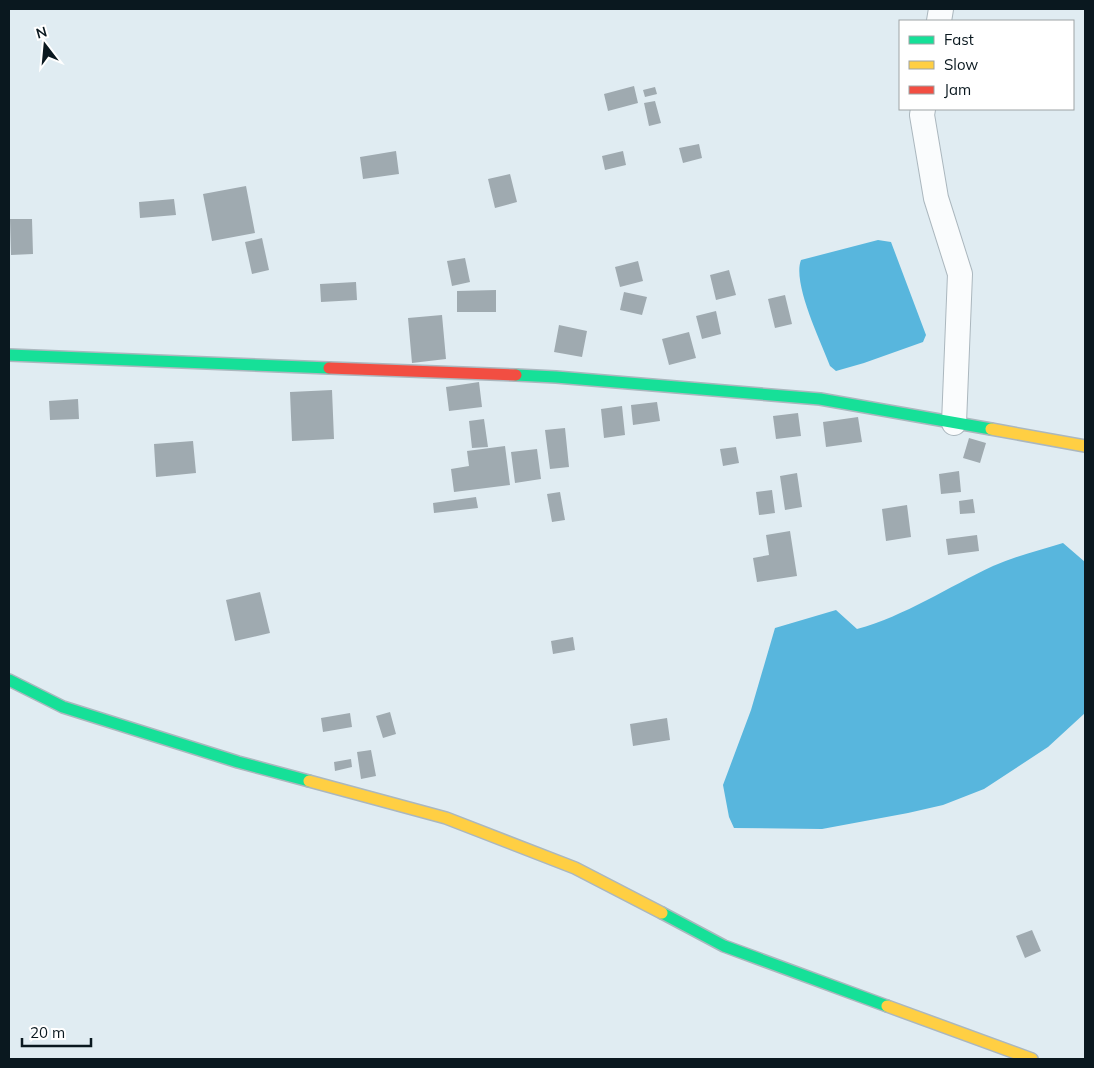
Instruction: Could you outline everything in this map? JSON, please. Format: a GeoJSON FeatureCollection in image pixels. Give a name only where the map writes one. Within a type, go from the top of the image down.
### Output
{"type":"FeatureCollection","features":[{"type":"Feature","properties":{"kind":"street"},"geometry":{"type":"LineString","coordinates":[[923,110],[922,115],[936,198],[960,274],[954,423]]}},
{"type":"Feature","properties":{"kind":"street"},"geometry":{"type":"LineString","coordinates":[[9,356],[556,377],[820,400],[1085,446]]}},
{"type":"Feature","properties":{"kind":"street"},"geometry":{"type":"LineString","coordinates":[[9,680],[63,708],[238,762],[446,818],[575,868],[724,946],[1032,1059]]}},
{"type":"Feature","properties":{"kind":"water"},"geometry":{"type":"Polygon","coordinates":[[[878,240],[891,242],[926,335],[923,342],[836,371],[830,366],[809,313],[800,283],[799,270],[801,260],[878,240]]]}},
{"type":"Feature","properties":{"kind":"water"},"geometry":{"type":"Polygon","coordinates":[[[1063,543],[1085,562],[1085,713],[1048,747],[984,789],[943,805],[822,829],[734,828],[729,817],[723,785],[751,710],[775,628],[836,610],[857,629],[892,617],[993,566],[1063,543]]]}},
{"type":"Feature","properties":{"kind":"building"},"geometry":{"type":"Polygon","coordinates":[[[634,86],[638,103],[608,111],[604,94],[634,86]]]}},
{"type":"Feature","properties":{"kind":"building"},"geometry":{"type":"Polygon","coordinates":[[[655,87],[657,94],[645,97],[643,90],[655,87]]]}},
{"type":"Feature","properties":{"kind":"building"},"geometry":{"type":"Polygon","coordinates":[[[655,101],[661,123],[649,126],[644,103],[655,101]]]}},
{"type":"Feature","properties":{"kind":"building"},"geometry":{"type":"Polygon","coordinates":[[[699,144],[702,158],[683,163],[679,148],[699,144]]]}},
{"type":"Feature","properties":{"kind":"building"},"geometry":{"type":"Polygon","coordinates":[[[396,151],[399,174],[363,179],[360,157],[396,151]]]}},
{"type":"Feature","properties":{"kind":"building"},"geometry":{"type":"Polygon","coordinates":[[[623,151],[626,165],[605,170],[602,156],[623,151]]]}},
{"type":"Feature","properties":{"kind":"building"},"geometry":{"type":"Polygon","coordinates":[[[510,174],[517,202],[495,208],[488,179],[510,174]]]}},
{"type":"Feature","properties":{"kind":"building"},"geometry":{"type":"Polygon","coordinates":[[[246,186],[255,233],[212,241],[203,194],[246,186]]]}},
{"type":"Feature","properties":{"kind":"building"},"geometry":{"type":"Polygon","coordinates":[[[174,199],[176,215],[140,218],[139,202],[174,199]]]}},
{"type":"Feature","properties":{"kind":"building"},"geometry":{"type":"Polygon","coordinates":[[[10,219],[32,219],[33,254],[11,255],[10,219]]]}},
{"type":"Feature","properties":{"kind":"building"},"geometry":{"type":"Polygon","coordinates":[[[262,238],[269,270],[252,274],[245,242],[262,238]]]}},
{"type":"Feature","properties":{"kind":"building"},"geometry":{"type":"Polygon","coordinates":[[[465,258],[470,282],[452,286],[447,261],[465,258]]]}},
{"type":"Feature","properties":{"kind":"building"},"geometry":{"type":"Polygon","coordinates":[[[638,261],[643,281],[620,287],[615,267],[638,261]]]}},
{"type":"Feature","properties":{"kind":"building"},"geometry":{"type":"Polygon","coordinates":[[[729,270],[736,295],[716,300],[710,275],[729,270]]]}},
{"type":"Feature","properties":{"kind":"building"},"geometry":{"type":"Polygon","coordinates":[[[356,282],[357,300],[321,302],[320,284],[356,282]]]}},
{"type":"Feature","properties":{"kind":"building"},"geometry":{"type":"Polygon","coordinates":[[[496,290],[496,312],[457,312],[457,291],[496,290]]]}},
{"type":"Feature","properties":{"kind":"building"},"geometry":{"type":"Polygon","coordinates":[[[624,292],[647,297],[642,315],[620,310],[624,292]]]}},
{"type":"Feature","properties":{"kind":"building"},"geometry":{"type":"Polygon","coordinates":[[[785,295],[792,324],[775,328],[768,299],[785,295]]]}},
{"type":"Feature","properties":{"kind":"building"},"geometry":{"type":"Polygon","coordinates":[[[716,311],[721,334],[702,339],[696,316],[716,311]]]}},
{"type":"Feature","properties":{"kind":"building"},"geometry":{"type":"Polygon","coordinates":[[[442,315],[446,359],[412,363],[408,318],[442,315]]]}},
{"type":"Feature","properties":{"kind":"building"},"geometry":{"type":"Polygon","coordinates":[[[559,325],[587,331],[582,357],[554,352],[559,325]]]}},
{"type":"Feature","properties":{"kind":"building"},"geometry":{"type":"Polygon","coordinates":[[[689,332],[696,358],[669,365],[662,339],[689,332]]]}},
{"type":"Feature","properties":{"kind":"building"},"geometry":{"type":"Polygon","coordinates":[[[479,382],[482,407],[449,411],[446,387],[479,382]]]}},
{"type":"Feature","properties":{"kind":"building"},"geometry":{"type":"Polygon","coordinates":[[[332,390],[334,439],[292,441],[290,392],[332,390]]]}},
{"type":"Feature","properties":{"kind":"building"},"geometry":{"type":"Polygon","coordinates":[[[78,399],[79,419],[50,420],[49,401],[78,399]]]}},
{"type":"Feature","properties":{"kind":"building"},"geometry":{"type":"Polygon","coordinates":[[[657,402],[660,421],[633,425],[631,405],[657,402]]]}},
{"type":"Feature","properties":{"kind":"building"},"geometry":{"type":"Polygon","coordinates":[[[622,406],[625,435],[604,438],[601,409],[622,406]]]}},
{"type":"Feature","properties":{"kind":"building"},"geometry":{"type":"Polygon","coordinates":[[[798,413],[801,436],[776,439],[773,416],[798,413]]]}},
{"type":"Feature","properties":{"kind":"building"},"geometry":{"type":"Polygon","coordinates":[[[858,417],[862,442],[826,447],[823,422],[858,417]]]}},
{"type":"Feature","properties":{"kind":"building"},"geometry":{"type":"Polygon","coordinates":[[[484,419],[488,447],[472,448],[469,421],[484,419]]]}},
{"type":"Feature","properties":{"kind":"building"},"geometry":{"type":"Polygon","coordinates":[[[565,428],[569,467],[550,469],[545,430],[565,428]]]}},
{"type":"Feature","properties":{"kind":"building"},"geometry":{"type":"Polygon","coordinates":[[[969,438],[986,443],[980,463],[963,458],[969,438]]]}},
{"type":"Feature","properties":{"kind":"building"},"geometry":{"type":"Polygon","coordinates":[[[193,441],[196,473],[156,477],[154,444],[193,441]]]}},
{"type":"Feature","properties":{"kind":"building"},"geometry":{"type":"Polygon","coordinates":[[[505,446],[510,485],[454,492],[451,469],[469,466],[467,451],[505,446]]]}},
{"type":"Feature","properties":{"kind":"building"},"geometry":{"type":"Polygon","coordinates":[[[736,447],[739,463],[723,466],[720,449],[736,447]]]}},
{"type":"Feature","properties":{"kind":"building"},"geometry":{"type":"Polygon","coordinates":[[[537,449],[541,479],[515,483],[511,452],[537,449]]]}},
{"type":"Feature","properties":{"kind":"building"},"geometry":{"type":"Polygon","coordinates":[[[959,471],[961,492],[941,494],[939,474],[959,471]]]}},
{"type":"Feature","properties":{"kind":"building"},"geometry":{"type":"Polygon","coordinates":[[[797,473],[802,507],[785,510],[780,476],[797,473]]]}},
{"type":"Feature","properties":{"kind":"building"},"geometry":{"type":"Polygon","coordinates":[[[772,490],[775,513],[759,515],[756,492],[772,490]]]}},
{"type":"Feature","properties":{"kind":"building"},"geometry":{"type":"Polygon","coordinates":[[[560,492],[565,520],[552,522],[547,494],[560,492]]]}},
{"type":"Feature","properties":{"kind":"building"},"geometry":{"type":"Polygon","coordinates":[[[476,497],[478,508],[434,513],[433,503],[476,497]]]}},
{"type":"Feature","properties":{"kind":"building"},"geometry":{"type":"Polygon","coordinates":[[[973,499],[975,513],[960,514],[959,501],[973,499]]]}},
{"type":"Feature","properties":{"kind":"building"},"geometry":{"type":"Polygon","coordinates":[[[907,505],[911,537],[886,541],[882,509],[907,505]]]}},
{"type":"Feature","properties":{"kind":"building"},"geometry":{"type":"Polygon","coordinates":[[[790,531],[797,576],[757,582],[753,558],[769,555],[766,535],[790,531]]]}},
{"type":"Feature","properties":{"kind":"building"},"geometry":{"type":"Polygon","coordinates":[[[977,535],[979,551],[948,555],[946,539],[977,535]]]}},
{"type":"Feature","properties":{"kind":"building"},"geometry":{"type":"Polygon","coordinates":[[[260,592],[270,633],[235,641],[226,600],[260,592]]]}},
{"type":"Feature","properties":{"kind":"building"},"geometry":{"type":"Polygon","coordinates":[[[573,637],[575,650],[553,654],[551,641],[573,637]]]}},
{"type":"Feature","properties":{"kind":"building"},"geometry":{"type":"Polygon","coordinates":[[[390,712],[396,734],[383,738],[376,716],[390,712]]]}},
{"type":"Feature","properties":{"kind":"building"},"geometry":{"type":"Polygon","coordinates":[[[350,713],[352,727],[323,732],[321,718],[350,713]]]}},
{"type":"Feature","properties":{"kind":"building"},"geometry":{"type":"Polygon","coordinates":[[[667,718],[670,740],[633,746],[630,724],[667,718]]]}},
{"type":"Feature","properties":{"kind":"building"},"geometry":{"type":"Polygon","coordinates":[[[371,750],[376,776],[361,779],[357,752],[371,750]]]}},
{"type":"Feature","properties":{"kind":"building"},"geometry":{"type":"Polygon","coordinates":[[[351,759],[352,767],[335,771],[334,762],[351,759]]]}},
{"type":"Feature","properties":{"kind":"building"},"geometry":{"type":"Polygon","coordinates":[[[1032,930],[1041,951],[1025,958],[1016,936],[1032,930]]]}},
{"type":"Feature","properties":{"kind":"traffic: fast"},"geometry":{"type":"LineString","coordinates":[[9,355],[329,368]]}},
{"type":"Feature","properties":{"kind":"traffic: fast"},"geometry":{"type":"LineString","coordinates":[[516,375],[820,399],[991,429]]}},
{"type":"Feature","properties":{"kind":"traffic: fast"},"geometry":{"type":"LineString","coordinates":[[9,680],[63,707],[238,762],[309,781]]}},
{"type":"Feature","properties":{"kind":"traffic: fast"},"geometry":{"type":"LineString","coordinates":[[662,913],[724,946],[887,1006]]}},
{"type":"Feature","properties":{"kind":"traffic: slow"},"geometry":{"type":"LineString","coordinates":[[991,429],[1085,446]]}},
{"type":"Feature","properties":{"kind":"traffic: slow"},"geometry":{"type":"LineString","coordinates":[[309,781],[446,818],[575,868],[662,913]]}},
{"type":"Feature","properties":{"kind":"traffic: slow"},"geometry":{"type":"LineString","coordinates":[[887,1006],[1032,1059]]}},
{"type":"Feature","properties":{"kind":"traffic: jam"},"geometry":{"type":"LineString","coordinates":[[329,368],[516,375]]}}]}
